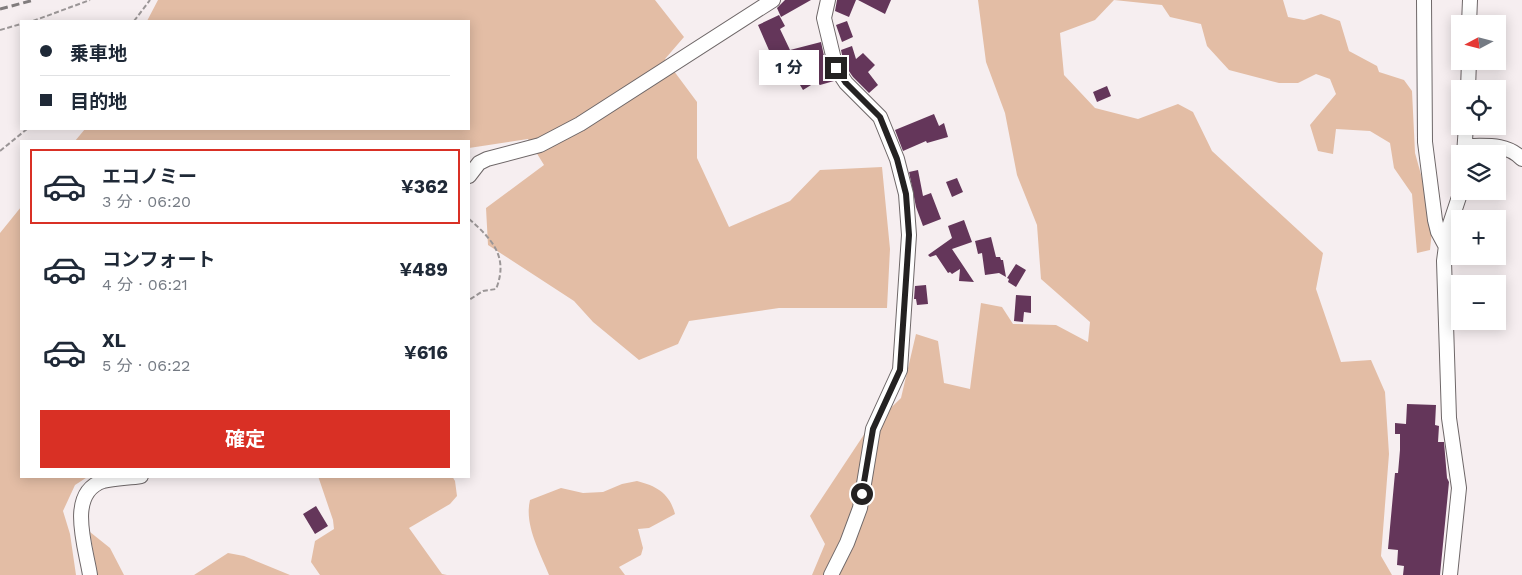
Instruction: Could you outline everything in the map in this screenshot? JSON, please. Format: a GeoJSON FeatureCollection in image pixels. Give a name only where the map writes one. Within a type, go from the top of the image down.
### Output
{"type":"FeatureCollection","features":[{"type":"Feature","properties":{"kind":"street"},"geometry":{"type":"LineString","coordinates":[[470,175],[479,163],[487,159],[540,145],[580,124],[773,0]]}},
{"type":"Feature","properties":{"kind":"street"},"geometry":{"type":"LineString","coordinates":[[828,0],[824,18],[836,68],[846,83],[880,117],[899,168],[906,194],[909,235],[900,370],[873,429],[860,508],[847,544],[831,575]]}},
{"type":"Feature","properties":{"kind":"street"},"geometry":{"type":"LineString","coordinates":[[1424,0],[1425,142],[1435,220],[1445,245]]}},
{"type":"Feature","properties":{"kind":"street"},"geometry":{"type":"LineString","coordinates":[[1469,15],[1470,0]]}},
{"type":"Feature","properties":{"kind":"street"},"geometry":{"type":"LineString","coordinates":[[1506,149],[1514,151],[1522,160]]}},
{"type":"Feature","properties":{"kind":"street"},"geometry":{"type":"LineString","coordinates":[[1450,575],[1459,488],[1449,418],[1445,245],[1458,200]]}},
{"type":"Feature","properties":{"kind":"street"},"geometry":{"type":"LineString","coordinates":[[90,575],[80,511],[82,500],[90,489],[102,481],[125,478]]}},
{"type":"Feature","properties":{"kind":"path"},"geometry":{"type":"LineString","coordinates":[[36,20],[90,0]]}},
{"type":"Feature","properties":{"kind":"path"},"geometry":{"type":"LineString","coordinates":[[135,20],[150,0]]}},
{"type":"Feature","properties":{"kind":"path"},"geometry":{"type":"LineString","coordinates":[[0,30],[20,24]]}},
{"type":"Feature","properties":{"kind":"path"},"geometry":{"type":"LineString","coordinates":[[0,151],[26,130]]}},
{"type":"Feature","properties":{"kind":"path"},"geometry":{"type":"LineString","coordinates":[[470,220],[494,243],[500,262],[501,278],[496,289],[483,292],[470,299]]}},
{"type":"Feature","properties":{"kind":"shaded area"},"geometry":{"type":"Polygon","coordinates":[[[158,0],[655,0],[684,37],[665,59],[697,102],[697,158],[729,227],[790,201],[820,170],[882,167],[890,249],[887,308],[779,308],[689,321],[678,344],[639,360],[593,322],[574,301],[488,245],[486,208],[544,165],[528,139],[470,148],[470,140],[76,140],[84,130],[470,130],[470,20],[148,20],[158,0]]]}},
{"type":"Feature","properties":{"kind":"shaded area"},"geometry":{"type":"Polygon","coordinates":[[[978,0],[1114,0],[1095,20],[1060,33],[1064,75],[1095,108],[1138,119],[1178,104],[1193,112],[1212,151],[1323,253],[1316,289],[1341,362],[1371,360],[1385,392],[1389,454],[1381,556],[1392,575],[812,575],[825,544],[810,516],[865,433],[901,398],[916,334],[938,341],[944,383],[970,389],[981,303],[1002,307],[1013,324],[1056,325],[1088,342],[1090,322],[1041,279],[1037,225],[1017,175],[1005,113],[986,62],[978,0]]]}},
{"type":"Feature","properties":{"kind":"shaded area"},"geometry":{"type":"Polygon","coordinates":[[[1114,0],[1283,0],[1288,17],[1304,20],[1321,14],[1340,21],[1349,51],[1377,66],[1379,72],[1404,80],[1412,91],[1415,153],[1425,189],[1432,231],[1430,250],[1417,253],[1412,194],[1394,168],[1390,143],[1370,131],[1336,129],[1333,154],[1318,151],[1310,125],[1336,94],[1330,79],[1316,74],[1298,83],[1279,83],[1229,70],[1207,46],[1201,24],[1170,17],[1162,5],[1114,0]]]}},
{"type":"Feature","properties":{"kind":"shaded area"},"geometry":{"type":"Polygon","coordinates":[[[20,208],[20,478],[86,478],[75,485],[63,511],[70,534],[76,575],[0,575],[0,233],[20,208]]]}},
{"type":"Feature","properties":{"kind":"shaded area"},"geometry":{"type":"Polygon","coordinates":[[[319,478],[453,478],[455,481],[457,496],[450,504],[409,528],[442,574],[447,575],[320,575],[311,562],[315,541],[334,529],[333,520],[319,478]]]}},
{"type":"Feature","properties":{"kind":"shaded area"},"geometry":{"type":"Polygon","coordinates":[[[637,481],[651,485],[662,492],[670,501],[675,514],[649,528],[638,529],[643,548],[641,555],[619,567],[625,575],[549,575],[531,529],[529,519],[530,500],[561,488],[583,493],[603,492],[622,484],[637,481]]]}},
{"type":"Feature","properties":{"kind":"shaded area"},"geometry":{"type":"Polygon","coordinates":[[[90,532],[110,548],[124,575],[97,575],[90,532]]]}},
{"type":"Feature","properties":{"kind":"shaded area"},"geometry":{"type":"Polygon","coordinates":[[[228,553],[244,556],[290,575],[194,575],[228,553]]]}},
{"type":"Feature","properties":{"kind":"building"},"geometry":{"type":"Polygon","coordinates":[[[785,0],[811,0],[781,17],[777,8],[785,0]]]}},
{"type":"Feature","properties":{"kind":"building"},"geometry":{"type":"Polygon","coordinates":[[[837,0],[856,0],[849,17],[835,11],[837,0]]]}},
{"type":"Feature","properties":{"kind":"building"},"geometry":{"type":"Polygon","coordinates":[[[858,0],[891,0],[885,14],[858,0]]]}},
{"type":"Feature","properties":{"kind":"building"},"geometry":{"type":"Polygon","coordinates":[[[779,15],[785,26],[780,29],[790,50],[821,42],[827,70],[834,81],[820,85],[816,82],[803,90],[785,60],[775,64],[758,25],[779,15]]]}},
{"type":"Feature","properties":{"kind":"building"},"geometry":{"type":"Polygon","coordinates":[[[847,21],[853,37],[842,42],[836,25],[847,21]]]}},
{"type":"Feature","properties":{"kind":"building"},"geometry":{"type":"Polygon","coordinates":[[[852,46],[856,59],[863,53],[875,65],[868,72],[878,85],[869,93],[853,77],[844,64],[841,50],[852,46]]]}},
{"type":"Feature","properties":{"kind":"building"},"geometry":{"type":"Polygon","coordinates":[[[1107,86],[1111,96],[1097,102],[1093,92],[1107,86]]]}},
{"type":"Feature","properties":{"kind":"building"},"geometry":{"type":"Polygon","coordinates":[[[934,114],[939,126],[944,123],[948,137],[927,143],[926,141],[903,151],[895,130],[934,114]]]}},
{"type":"Feature","properties":{"kind":"building"},"geometry":{"type":"Polygon","coordinates":[[[918,170],[923,196],[931,193],[941,219],[923,226],[916,207],[909,172],[918,170]]]}},
{"type":"Feature","properties":{"kind":"building"},"geometry":{"type":"Polygon","coordinates":[[[957,178],[963,192],[952,197],[946,182],[957,178]]]}},
{"type":"Feature","properties":{"kind":"building"},"geometry":{"type":"Polygon","coordinates":[[[964,220],[972,242],[952,249],[974,282],[959,281],[960,269],[952,274],[948,273],[936,255],[930,257],[928,255],[952,238],[948,226],[964,220]]]}},
{"type":"Feature","properties":{"kind":"building"},"geometry":{"type":"Polygon","coordinates":[[[991,237],[996,257],[1000,257],[1003,260],[1006,277],[999,273],[985,275],[982,253],[978,254],[975,241],[991,237]]]}},
{"type":"Feature","properties":{"kind":"building"},"geometry":{"type":"Polygon","coordinates":[[[1016,264],[1026,270],[1016,287],[1008,282],[1009,279],[1007,278],[1016,264]]]}},
{"type":"Feature","properties":{"kind":"building"},"geometry":{"type":"Polygon","coordinates":[[[926,285],[928,304],[917,305],[916,299],[914,299],[915,286],[926,285]]]}},
{"type":"Feature","properties":{"kind":"building"},"geometry":{"type":"Polygon","coordinates":[[[1016,295],[1031,296],[1031,313],[1024,312],[1023,322],[1014,321],[1016,295]]]}},
{"type":"Feature","properties":{"kind":"building"},"geometry":{"type":"Polygon","coordinates":[[[1407,404],[1436,405],[1435,425],[1439,426],[1438,442],[1444,442],[1449,482],[1440,575],[1403,575],[1404,566],[1397,565],[1398,550],[1388,549],[1395,473],[1398,473],[1400,450],[1400,434],[1395,434],[1395,423],[1406,424],[1407,404]]]}},
{"type":"Feature","properties":{"kind":"building"},"geometry":{"type":"Polygon","coordinates":[[[316,506],[328,526],[315,534],[303,514],[316,506]]]}},
{"type":"Feature","properties":{"kind":"railway"},"geometry":{"type":"LineString","coordinates":[[0,9],[34,0]]}},
{"type":"Feature","properties":{"kind":"route"},"geometry":{"type":"LineString","coordinates":[[836,68],[846,83],[880,117],[897,159],[906,194],[909,235],[900,370],[873,429],[862,494]]}}]}
